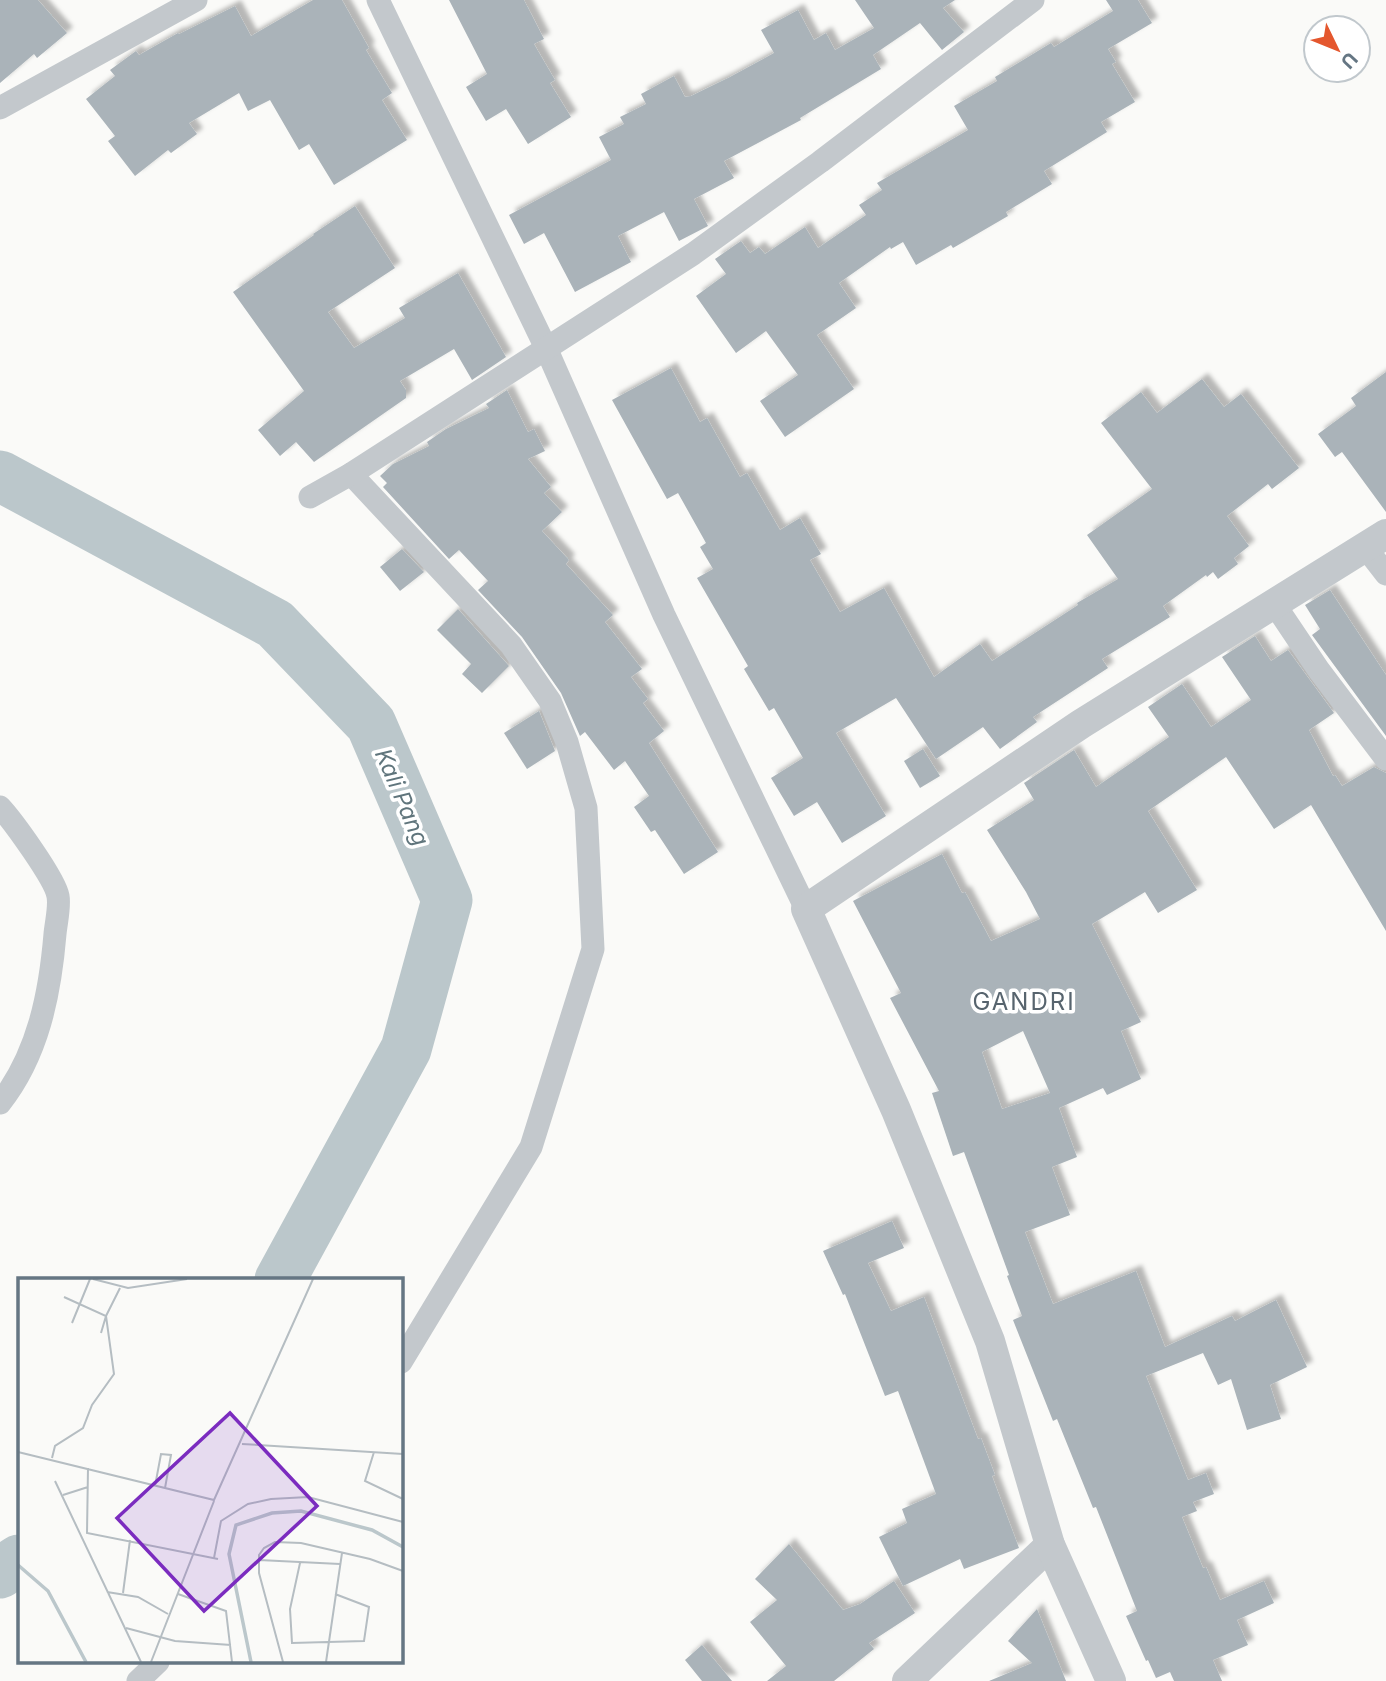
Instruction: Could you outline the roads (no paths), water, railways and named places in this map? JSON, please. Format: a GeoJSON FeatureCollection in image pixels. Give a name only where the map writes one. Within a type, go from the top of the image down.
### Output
{"type":"FeatureCollection","features":[{"type":"Feature","properties":{"kind":"street"},"geometry":{"type":"LineString","coordinates":[[0,108],[196,0]]}},
{"type":"Feature","properties":{"kind":"street"},"geometry":{"type":"LineString","coordinates":[[379,0],[546,348],[664,615],[806,909],[897,1110],[990,1341],[1050,1545],[1111,1681]]}},
{"type":"Feature","properties":{"kind":"street"},"geometry":{"type":"LineString","coordinates":[[310,497],[351,474],[693,254],[820,162],[1033,0]]}},
{"type":"Feature","properties":{"kind":"street"},"geometry":{"type":"LineString","coordinates":[[351,474],[511,645],[550,701],[567,742],[586,808],[593,949],[531,1147],[402,1360]]}},
{"type":"Feature","properties":{"kind":"street"},"geometry":{"type":"LineString","coordinates":[[806,909],[1081,724],[1376,540],[1386,574]]}},
{"type":"Feature","properties":{"kind":"street"},"geometry":{"type":"LineString","coordinates":[[1275,605],[1318,669],[1386,759]]}},
{"type":"Feature","properties":{"kind":"street"},"geometry":{"type":"LineString","coordinates":[[0,1103],[17,1082],[43,1019],[58,896],[39,860],[2,814]]}},
{"type":"Feature","properties":{"kind":"street"},"geometry":{"type":"LineString","coordinates":[[907,1681],[1050,1545]]}},
{"type":"Feature","properties":{"kind":"street"},"geometry":{"type":"LineString","coordinates":[[138,1681],[156,1664]]}},
{"type":"Feature","properties":{"kind":"waterway","name":"Kali Pang"},"geometry":{"type":"LineString","coordinates":[[0,476],[275,624],[371,724],[447,900],[406,1049],[281,1278]]}},
{"type":"Feature","properties":{"kind":"waterway","name":"Kali Pang"},"geometry":{"type":"LineString","coordinates":[[0,1573],[18,1561]]}},
{"type":"Feature","properties":{"kind":"district","name":"GANDRI"},"geometry":{"type":"Point","coordinates":[1024,1001]}}]}
